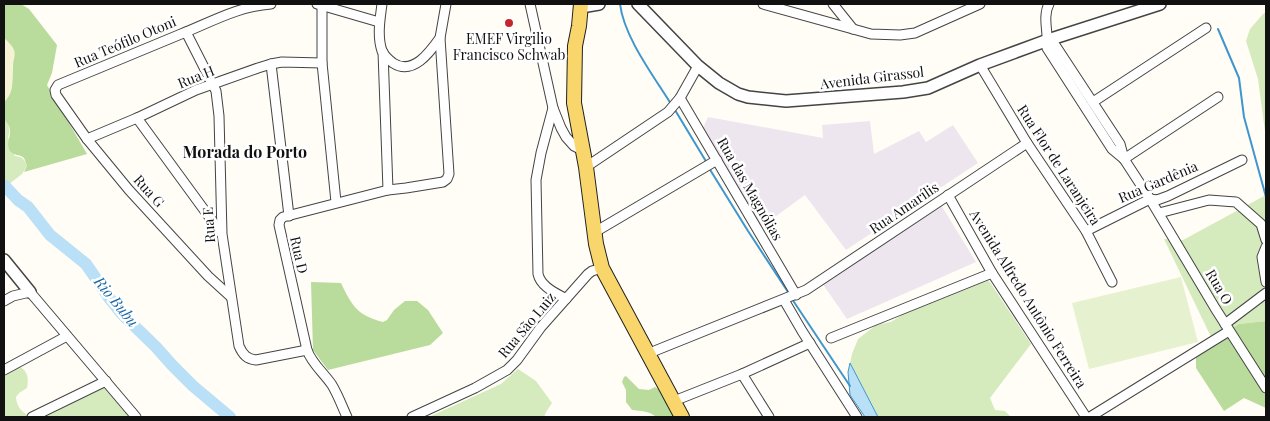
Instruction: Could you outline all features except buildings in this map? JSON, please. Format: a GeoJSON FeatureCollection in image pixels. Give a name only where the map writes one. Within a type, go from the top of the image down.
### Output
{"type":"FeatureCollection","features":[{"type":"Feature","properties":{"kind":"main road"},"geometry":{"type":"LineString","coordinates":[[581,6],[575,46],[574,103],[586,168],[596,244],[602,268],[682,417]]}},
{"type":"Feature","properties":{"kind":"street","name":"Rua Teófilo Otoni"},"geometry":{"type":"LineString","coordinates":[[56,96],[55,90],[58,86],[214,19],[246,6],[271,4]]}},
{"type":"Feature","properties":{"kind":"street"},"geometry":{"type":"LineString","coordinates":[[336,202],[322,62],[319,4],[379,22]]}},
{"type":"Feature","properties":{"kind":"street"},"geometry":{"type":"LineString","coordinates":[[382,4],[379,22],[383,52],[388,190]]}},
{"type":"Feature","properties":{"kind":"street"},"geometry":{"type":"LineString","coordinates":[[271,64],[289,216],[336,202],[388,190],[443,182],[449,174],[440,38],[446,4]]}},
{"type":"Feature","properties":{"kind":"street"},"geometry":{"type":"LineString","coordinates":[[530,4],[553,108],[566,137],[574,146],[582,150]]}},
{"type":"Feature","properties":{"kind":"street"},"geometry":{"type":"LineString","coordinates":[[581,6],[599,4]]}},
{"type":"Feature","properties":{"kind":"street","name":"Avenida Girassol"},"geometry":{"type":"LineString","coordinates":[[638,4],[698,66],[719,83],[738,94],[748,97],[786,101],[903,92],[928,88],[980,65],[1048,40],[1160,4]]}},
{"type":"Feature","properties":{"kind":"street"},"geometry":{"type":"LineString","coordinates":[[763,4],[878,35],[915,33],[980,4]]}},
{"type":"Feature","properties":{"kind":"street"},"geometry":{"type":"LineString","coordinates":[[833,4],[853,29]]}},
{"type":"Feature","properties":{"kind":"street"},"geometry":{"type":"LineString","coordinates":[[1048,4],[1046,10],[1047,48],[1112,150],[1124,159]]}},
{"type":"Feature","properties":{"kind":"street"},"geometry":{"type":"LineString","coordinates":[[1093,102],[1206,28]]}},
{"type":"Feature","properties":{"kind":"street","name":"Rua E"},"geometry":{"type":"LineString","coordinates":[[186,32],[216,91],[219,116],[222,234],[239,346],[246,357],[251,360],[307,350]]}},
{"type":"Feature","properties":{"kind":"street"},"geometry":{"type":"LineString","coordinates":[[383,52],[394,64],[400,66],[413,65],[425,57],[440,38]]}},
{"type":"Feature","properties":{"kind":"street"},"geometry":{"type":"LineString","coordinates":[[1048,40],[1055,45],[1120,144],[1124,159]]}},
{"type":"Feature","properties":{"kind":"street","name":"Rua H"},"geometry":{"type":"LineString","coordinates":[[87,138],[137,118],[196,90],[271,64],[282,62],[322,62]]}},
{"type":"Feature","properties":{"kind":"street","name":"Rua Flor de Laranjeira"},"geometry":{"type":"LineString","coordinates":[[980,65],[1027,143],[1086,231],[1112,282]]}},
{"type":"Feature","properties":{"kind":"street"},"geometry":{"type":"LineString","coordinates":[[586,168],[668,112],[678,101],[698,66]]}},
{"type":"Feature","properties":{"kind":"street","name":"Rua G"},"geometry":{"type":"LineString","coordinates":[[56,96],[129,190],[208,276],[231,297]]}},
{"type":"Feature","properties":{"kind":"street"},"geometry":{"type":"LineString","coordinates":[[1124,159],[1218,97]]}},
{"type":"Feature","properties":{"kind":"street","name":"Rua das Magnólias"},"geometry":{"type":"LineString","coordinates":[[678,101],[711,164],[790,297],[802,331],[857,417]]}},
{"type":"Feature","properties":{"kind":"street"},"geometry":{"type":"LineString","coordinates":[[553,108],[536,180],[538,274],[539,280],[550,290],[566,299]]}},
{"type":"Feature","properties":{"kind":"street"},"geometry":{"type":"LineString","coordinates":[[137,118],[222,234]]}},
{"type":"Feature","properties":{"kind":"street","name":"Rua Amarílis"},"geometry":{"type":"LineString","coordinates":[[647,354],[806,290],[1027,143]]}},
{"type":"Feature","properties":{"kind":"street","name":"Rua O"},"geometry":{"type":"LineString","coordinates":[[1124,159],[1266,388]]}},
{"type":"Feature","properties":{"kind":"street","name":"Rua Gardênia"},"geometry":{"type":"LineString","coordinates":[[1086,231],[1150,199],[1157,200],[1168,196],[1242,160]]}},
{"type":"Feature","properties":{"kind":"street"},"geometry":{"type":"LineString","coordinates":[[595,232],[711,164]]}},
{"type":"Feature","properties":{"kind":"street","name":"Avenida Alfredo Antônio Ferreira"},"geometry":{"type":"LineString","coordinates":[[948,195],[992,273],[1086,417]]}},
{"type":"Feature","properties":{"kind":"street"},"geometry":{"type":"LineString","coordinates":[[1159,213],[1209,200],[1236,202],[1261,224],[1266,240]]}},
{"type":"Feature","properties":{"kind":"street","name":"Rua D"},"geometry":{"type":"LineString","coordinates":[[289,216],[283,217],[280,220],[278,228],[307,350],[313,363],[338,395],[347,417]]}},
{"type":"Feature","properties":{"kind":"street"},"geometry":{"type":"LineString","coordinates":[[1266,246],[1262,257],[1266,282]]}},
{"type":"Feature","properties":{"kind":"street"},"geometry":{"type":"LineString","coordinates":[[4,260],[136,417]]}},
{"type":"Feature","properties":{"kind":"street","name":"Rua São Luiz"},"geometry":{"type":"LineString","coordinates":[[412,417],[475,388],[507,370],[517,360],[541,327],[592,271],[602,268]]}},
{"type":"Feature","properties":{"kind":"street"},"geometry":{"type":"LineString","coordinates":[[831,338],[992,273]]}},
{"type":"Feature","properties":{"kind":"street"},"geometry":{"type":"LineString","coordinates":[[4,301],[30,292]]}},
{"type":"Feature","properties":{"kind":"street"},"geometry":{"type":"LineString","coordinates":[[1090,417],[1227,327],[1266,293]]}},
{"type":"Feature","properties":{"kind":"street"},"geometry":{"type":"LineString","coordinates":[[4,370],[67,336]]}},
{"type":"Feature","properties":{"kind":"street"},"geometry":{"type":"LineString","coordinates":[[674,401],[742,374],[810,343]]}},
{"type":"Feature","properties":{"kind":"street"},"geometry":{"type":"LineString","coordinates":[[742,374],[769,417]]}},
{"type":"Feature","properties":{"kind":"street"},"geometry":{"type":"LineString","coordinates":[[32,417],[106,382]]}},
{"type":"Feature","properties":{"kind":"shaded area"},"geometry":{"type":"Polygon","coordinates":[[[4,38],[14,48],[15,54],[12,68],[13,84],[8,99],[4,102],[4,38]]]}},
{"type":"Feature","properties":{"kind":"shaded area"},"geometry":{"type":"Polygon","coordinates":[[[708,117],[823,138],[822,125],[870,121],[874,154],[919,131],[926,142],[953,125],[978,163],[846,250],[805,195],[761,227],[703,128],[708,117]]]}},
{"type":"Feature","properties":{"kind":"shaded area"},"geometry":{"type":"Polygon","coordinates":[[[941,205],[976,262],[847,319],[822,283],[941,205]]]}},
{"type":"Feature","properties":{"kind":"green space"},"geometry":{"type":"Polygon","coordinates":[[[4,4],[21,4],[29,9],[57,45],[52,73],[47,85],[87,154],[24,172],[27,166],[24,158],[10,151],[8,144],[10,130],[4,118],[4,102],[11,90],[15,54],[4,38],[4,4]]]}},
{"type":"Feature","properties":{"kind":"green space"},"geometry":{"type":"Polygon","coordinates":[[[1266,12],[1266,139],[1258,79],[1246,41],[1250,29],[1266,12]]]}},
{"type":"Feature","properties":{"kind":"green space"},"geometry":{"type":"Polygon","coordinates":[[[4,116],[9,128],[8,137],[15,156],[23,159],[27,166],[22,174],[4,188],[4,116]]]}},
{"type":"Feature","properties":{"kind":"green space"},"geometry":{"type":"Polygon","coordinates":[[[1266,195],[1266,321],[1239,324],[1212,339],[1164,239],[1183,240],[1266,195]]]}},
{"type":"Feature","properties":{"kind":"green space"},"geometry":{"type":"Polygon","coordinates":[[[1181,277],[1198,342],[1089,369],[1072,303],[1181,277]]]}},
{"type":"Feature","properties":{"kind":"green space"},"geometry":{"type":"Polygon","coordinates":[[[987,278],[1031,344],[990,398],[995,410],[1005,411],[1011,417],[878,417],[850,363],[858,339],[876,325],[891,322],[911,309],[987,278]]]}},
{"type":"Feature","properties":{"kind":"green space"},"geometry":{"type":"Polygon","coordinates":[[[311,282],[341,283],[352,304],[361,313],[383,322],[405,301],[417,301],[428,310],[443,333],[430,345],[328,370],[313,350],[311,282]]]}},
{"type":"Feature","properties":{"kind":"green space"},"geometry":{"type":"Polygon","coordinates":[[[1266,321],[1266,408],[1244,398],[1224,411],[1196,368],[1196,348],[1239,324],[1266,321]]]}},
{"type":"Feature","properties":{"kind":"green space"},"geometry":{"type":"Polygon","coordinates":[[[19,366],[26,373],[28,385],[27,388],[19,393],[16,400],[26,414],[35,415],[44,412],[106,387],[132,417],[4,417],[4,375],[19,366]]]}},
{"type":"Feature","properties":{"kind":"green space"},"geometry":{"type":"Polygon","coordinates":[[[518,369],[536,381],[552,403],[544,417],[429,417],[501,384],[518,369]]]}},
{"type":"Feature","properties":{"kind":"green space"},"geometry":{"type":"Polygon","coordinates":[[[626,376],[639,389],[649,390],[655,387],[658,389],[675,417],[656,417],[648,412],[632,410],[626,402],[626,390],[622,382],[626,376]]]}},
{"type":"Feature","properties":{"kind":"water"},"geometry":{"type":"Polygon","coordinates":[[[850,363],[878,417],[865,417],[850,395],[848,372],[850,363]]]}},
{"type":"Feature","properties":{"kind":"waterway"},"geometry":{"type":"LineString","coordinates":[[620,4],[633,42],[671,104]]}},
{"type":"Feature","properties":{"kind":"waterway"},"geometry":{"type":"LineString","coordinates":[[1218,29],[1239,78],[1244,117],[1266,197]]}},
{"type":"Feature","properties":{"kind":"waterway"},"geometry":{"type":"LineString","coordinates":[[675,110],[707,163]]}},
{"type":"Feature","properties":{"kind":"waterway"},"geometry":{"type":"LineString","coordinates":[[709,168],[790,295]]}},
{"type":"Feature","properties":{"kind":"waterway","name":"Rio Bubu"},"geometry":{"type":"LineString","coordinates":[[4,185],[18,200],[28,207],[50,235],[86,264],[122,314],[193,386],[230,417]]}},
{"type":"Feature","properties":{"kind":"waterway"},"geometry":{"type":"LineString","coordinates":[[792,299],[850,386]]}},
{"type":"Feature","properties":{"kind":"place","name":"EMEF Virgilio Francisco Schwab"},"geometry":{"type":"Point","coordinates":[509,23]}},
{"type":"Feature","properties":{"kind":"district","name":"Morada do Porto"},"geometry":{"type":"Point","coordinates":[245,152]}}]}
